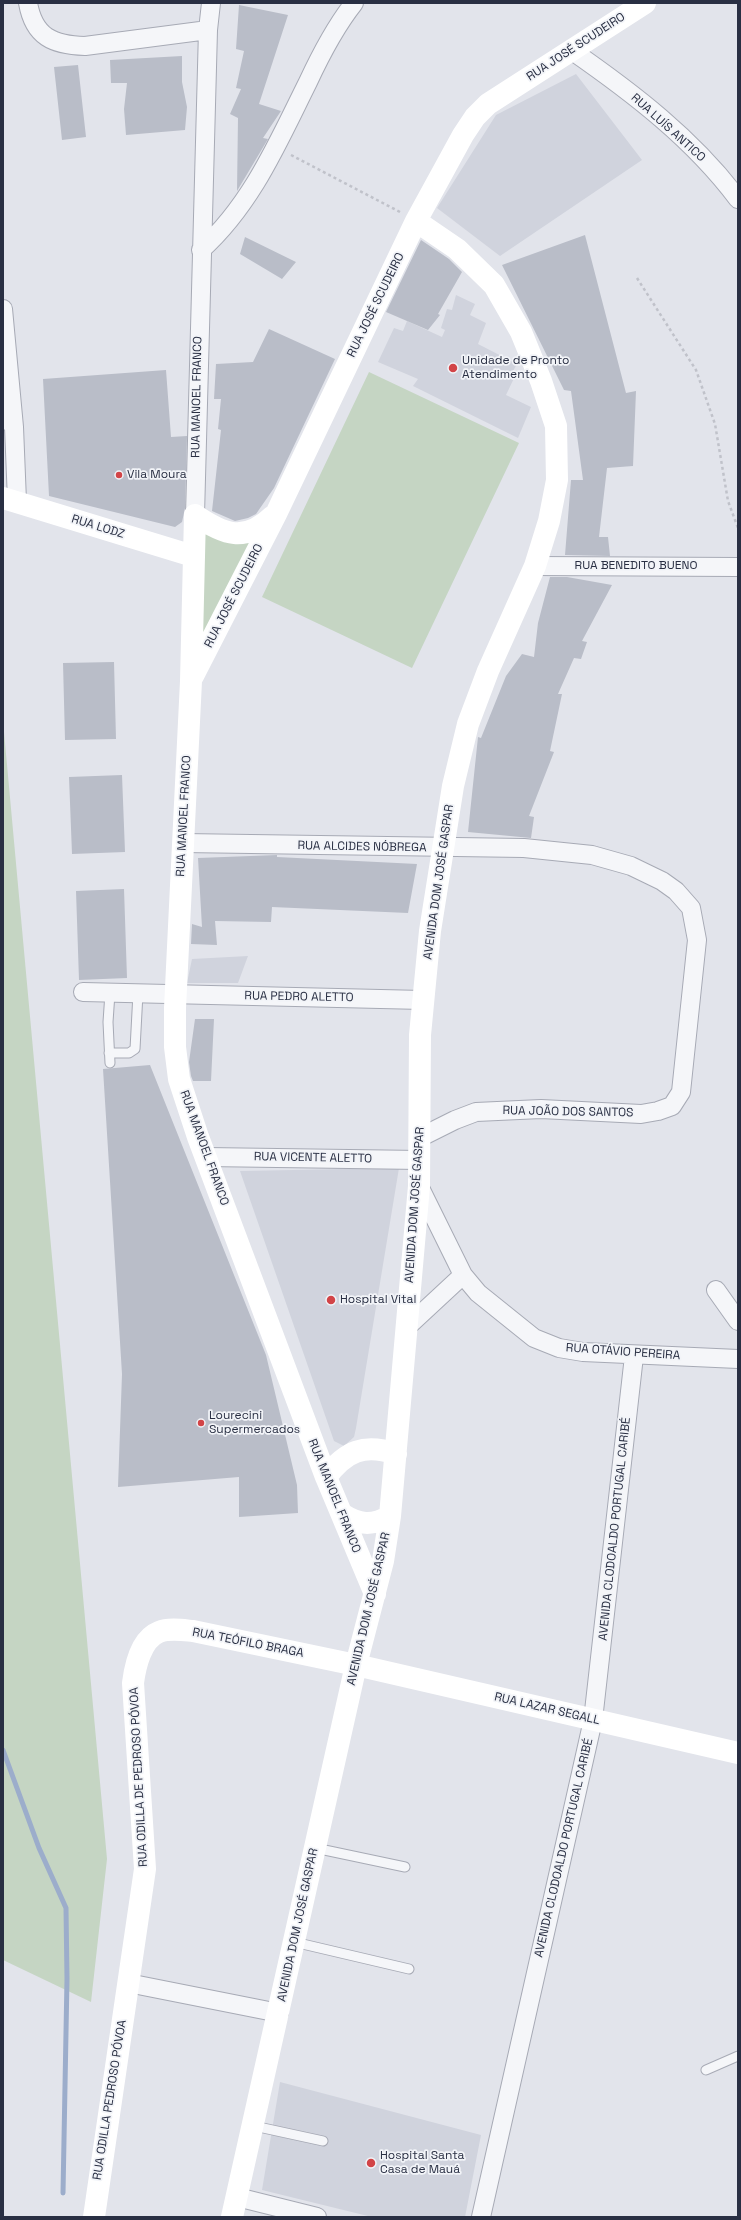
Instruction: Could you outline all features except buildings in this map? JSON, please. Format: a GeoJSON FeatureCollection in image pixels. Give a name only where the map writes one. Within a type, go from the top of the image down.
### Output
{"type":"FeatureCollection","features":[{"type":"Feature","properties":{"kind":"street"},"geometry":{"type":"LineString","coordinates":[[28,3],[32,22],[42,35],[56,42],[71,46],[85,46],[208,30]]}},
{"type":"Feature","properties":{"kind":"street","name":"RUA MANOEL FRANCO"},"geometry":{"type":"LineString","coordinates":[[211,3],[208,30],[201,250],[191,681],[176,994],[175,1047],[180,1079],[206,1157],[326,1477],[374,1594]]}},
{"type":"Feature","properties":{"kind":"street"},"geometry":{"type":"LineString","coordinates":[[201,250],[221,232],[248,197],[276,146],[329,39],[354,3]]}},
{"type":"Feature","properties":{"kind":"street","name":"RUA JOSÉ SCUDEIRO"},"geometry":{"type":"LineString","coordinates":[[191,681],[276,514],[416,221],[450,156],[475,117],[488,104],[645,3]]}},
{"type":"Feature","properties":{"kind":"street","name":"RUA LUÍS ANTICO"},"geometry":{"type":"LineString","coordinates":[[571,50],[654,112],[700,155],[724,180],[738,199]]}},
{"type":"Feature","properties":{"kind":"street","name":"AVENIDA DOM JOSÉ GASPAR"},"geometry":{"type":"LineString","coordinates":[[234,2207],[254,2126],[356,1665],[383,1561],[390,1516],[419,1186],[421,1137],[420,1035],[423,1000],[430,930],[453,786],[468,724],[488,671],[535,566],[549,521],[557,480],[556,426],[541,381],[521,332],[494,285],[457,249],[416,221]]}},
{"type":"Feature","properties":{"kind":"street"},"geometry":{"type":"LineString","coordinates":[[3,309],[14,428],[10,500]]}},
{"type":"Feature","properties":{"kind":"street"},"geometry":{"type":"LineString","coordinates":[[3,411],[14,428]]}},
{"type":"Feature","properties":{"kind":"street","name":"RUA LODZ"},"geometry":{"type":"LineString","coordinates":[[10,500],[193,556]]}},
{"type":"Feature","properties":{"kind":"street"},"geometry":{"type":"LineString","coordinates":[[194,515],[208,524],[235,534],[248,533],[262,528],[276,514]]}},
{"type":"Feature","properties":{"kind":"street","name":"RUA BENEDITO BUENO"},"geometry":{"type":"LineString","coordinates":[[535,566],[738,567]]}},
{"type":"Feature","properties":{"kind":"street","name":"RUA ALCIDES NÓBREGA"},"geometry":{"type":"LineString","coordinates":[[183,843],[524,848],[592,855],[631,866],[662,881],[676,891],[691,908],[698,940],[681,1092],[672,1106]]}},
{"type":"Feature","properties":{"kind":"street","name":"RUA PEDRO ALETTO"},"geometry":{"type":"LineString","coordinates":[[82,992],[423,1000]]}},
{"type":"Feature","properties":{"kind":"street","name":"RUA JOÃO DOS SANTOS"},"geometry":{"type":"LineString","coordinates":[[421,1137],[455,1120],[476,1112],[541,1109],[641,1114],[658,1112],[672,1106]]}},
{"type":"Feature","properties":{"kind":"street","name":"RUA VICENTE ALETTO"},"geometry":{"type":"LineString","coordinates":[[206,1157],[420,1160]]}},
{"type":"Feature","properties":{"kind":"street","name":"RUA OTÁVIO PEREIRA"},"geometry":{"type":"LineString","coordinates":[[419,1186],[463,1275],[478,1294],[534,1338],[559,1348],[583,1352],[634,1356],[738,1359]]}},
{"type":"Feature","properties":{"kind":"street"},"geometry":{"type":"LineString","coordinates":[[407,1327],[463,1275]]}},
{"type":"Feature","properties":{"kind":"street"},"geometry":{"type":"LineString","coordinates":[[716,1290],[738,1321]]}},
{"type":"Feature","properties":{"kind":"street","name":"AVENIDA CLODOALDO PORTUGAL CARIBÉ"},"geometry":{"type":"LineString","coordinates":[[482,2217],[593,1720],[634,1356]]}},
{"type":"Feature","properties":{"kind":"street"},"geometry":{"type":"LineString","coordinates":[[326,1477],[339,1461],[355,1452],[374,1448],[396,1454]]}},
{"type":"Feature","properties":{"kind":"street"},"geometry":{"type":"LineString","coordinates":[[342,1514],[353,1521],[365,1524],[381,1521],[390,1516]]}},
{"type":"Feature","properties":{"kind":"street","name":"RUA TEÓFILO BRAGA"},"geometry":{"type":"LineString","coordinates":[[145,1645],[158,1632],[173,1630],[192,1631],[356,1665]]}},
{"type":"Feature","properties":{"kind":"street","name":"RUA ODILLA DE PEDROSO PÓVOA"},"geometry":{"type":"LineString","coordinates":[[128,1983],[145,1868],[133,1683],[136,1662],[145,1645]]}},
{"type":"Feature","properties":{"kind":"street","name":"RUA LAZAR SEGALL"},"geometry":{"type":"LineString","coordinates":[[356,1665],[738,1753]]}},
{"type":"Feature","properties":{"kind":"street"},"geometry":{"type":"LineString","coordinates":[[128,1983],[279,2013]]}},
{"type":"Feature","properties":{"kind":"street","name":"RUA ODILLA PEDROSO PÓVOA"},"geometry":{"type":"LineString","coordinates":[[94,2217],[128,1983]]}},
{"type":"Feature","properties":{"kind":"street"},"geometry":{"type":"LineString","coordinates":[[234,2207],[317,2217]]}},
{"type":"Feature","properties":{"kind":"lane"},"geometry":{"type":"LineString","coordinates":[[110,993],[110,1063]]}},
{"type":"Feature","properties":{"kind":"lane"},"geometry":{"type":"LineString","coordinates":[[109,1053],[129,1053],[135,1049],[138,993]]}},
{"type":"Feature","properties":{"kind":"lane"},"geometry":{"type":"LineString","coordinates":[[315,1848],[405,1867]]}},
{"type":"Feature","properties":{"kind":"lane"},"geometry":{"type":"LineString","coordinates":[[294,1942],[409,1969]]}},
{"type":"Feature","properties":{"kind":"lane"},"geometry":{"type":"LineString","coordinates":[[706,2070],[738,2056]]}},
{"type":"Feature","properties":{"kind":"lane"},"geometry":{"type":"LineString","coordinates":[[254,2126],[323,2141]]}},
{"type":"Feature","properties":{"kind":"path"},"geometry":{"type":"LineString","coordinates":[[276,146],[416,221]]}},
{"type":"Feature","properties":{"kind":"path"},"geometry":{"type":"LineString","coordinates":[[637,278],[696,370],[715,424],[728,501],[738,528]]}},
{"type":"Feature","properties":{"kind":"shaded area"},"geometry":{"type":"Polygon","coordinates":[[[576,74],[642,160],[500,256],[437,208],[496,115],[576,74]]]}},
{"type":"Feature","properties":{"kind":"shaded area","name":"Unidade de Pronto Atendimento"},"geometry":{"type":"Polygon","coordinates":[[[456,295],[475,304],[470,315],[486,323],[478,344],[517,364],[513,371],[517,372],[506,395],[531,407],[518,438],[413,386],[418,379],[378,362],[394,328],[403,331],[407,321],[442,337],[445,330],[441,328],[447,309],[452,310],[456,295]]]}},
{"type":"Feature","properties":{"kind":"shaded area"},"geometry":{"type":"Polygon","coordinates":[[[248,956],[238,983],[187,983],[192,959],[248,956]]]}},
{"type":"Feature","properties":{"kind":"shaded area","name":"Hospital Vital"},"geometry":{"type":"Polygon","coordinates":[[[399,1168],[356,1428],[354,1437],[344,1446],[334,1441],[240,1171],[399,1168]]]}},
{"type":"Feature","properties":{"kind":"shaded area","name":"Hospital Santa Casa de Mauá"},"geometry":{"type":"Polygon","coordinates":[[[280,2082],[481,2135],[465,2217],[372,2217],[262,2190],[280,2082]]]}},
{"type":"Feature","properties":{"kind":"green space"},"geometry":{"type":"Polygon","coordinates":[[[369,372],[519,443],[412,668],[262,597],[369,372]]]}},
{"type":"Feature","properties":{"kind":"green space"},"geometry":{"type":"Polygon","coordinates":[[[200,530],[254,540],[201,643],[200,530]]]}},
{"type":"Feature","properties":{"kind":"green space"},"geometry":{"type":"Polygon","coordinates":[[[3,721],[107,1859],[91,2002],[3,1960],[3,721]]]}},
{"type":"Feature","properties":{"kind":"waterway"},"geometry":{"type":"LineString","coordinates":[[3,1750],[39,1848],[66,1908],[67,1979],[63,2193]]}},
{"type":"Feature","properties":{"kind":"place","name":"Unidade de Pronto Atendimento"},"geometry":{"type":"Point","coordinates":[453,368]}},
{"type":"Feature","properties":{"kind":"place","name":"Vila Moura"},"geometry":{"type":"Point","coordinates":[119,475]}},
{"type":"Feature","properties":{"kind":"place","name":"Hospital Vital"},"geometry":{"type":"Point","coordinates":[331,1300]}},
{"type":"Feature","properties":{"kind":"place","name":"Lourecini Supermercados"},"geometry":{"type":"Point","coordinates":[201,1423]}},
{"type":"Feature","properties":{"kind":"place","name":"Hospital Santa Casa de Mauá"},"geometry":{"type":"Point","coordinates":[371,2163]}}]}
